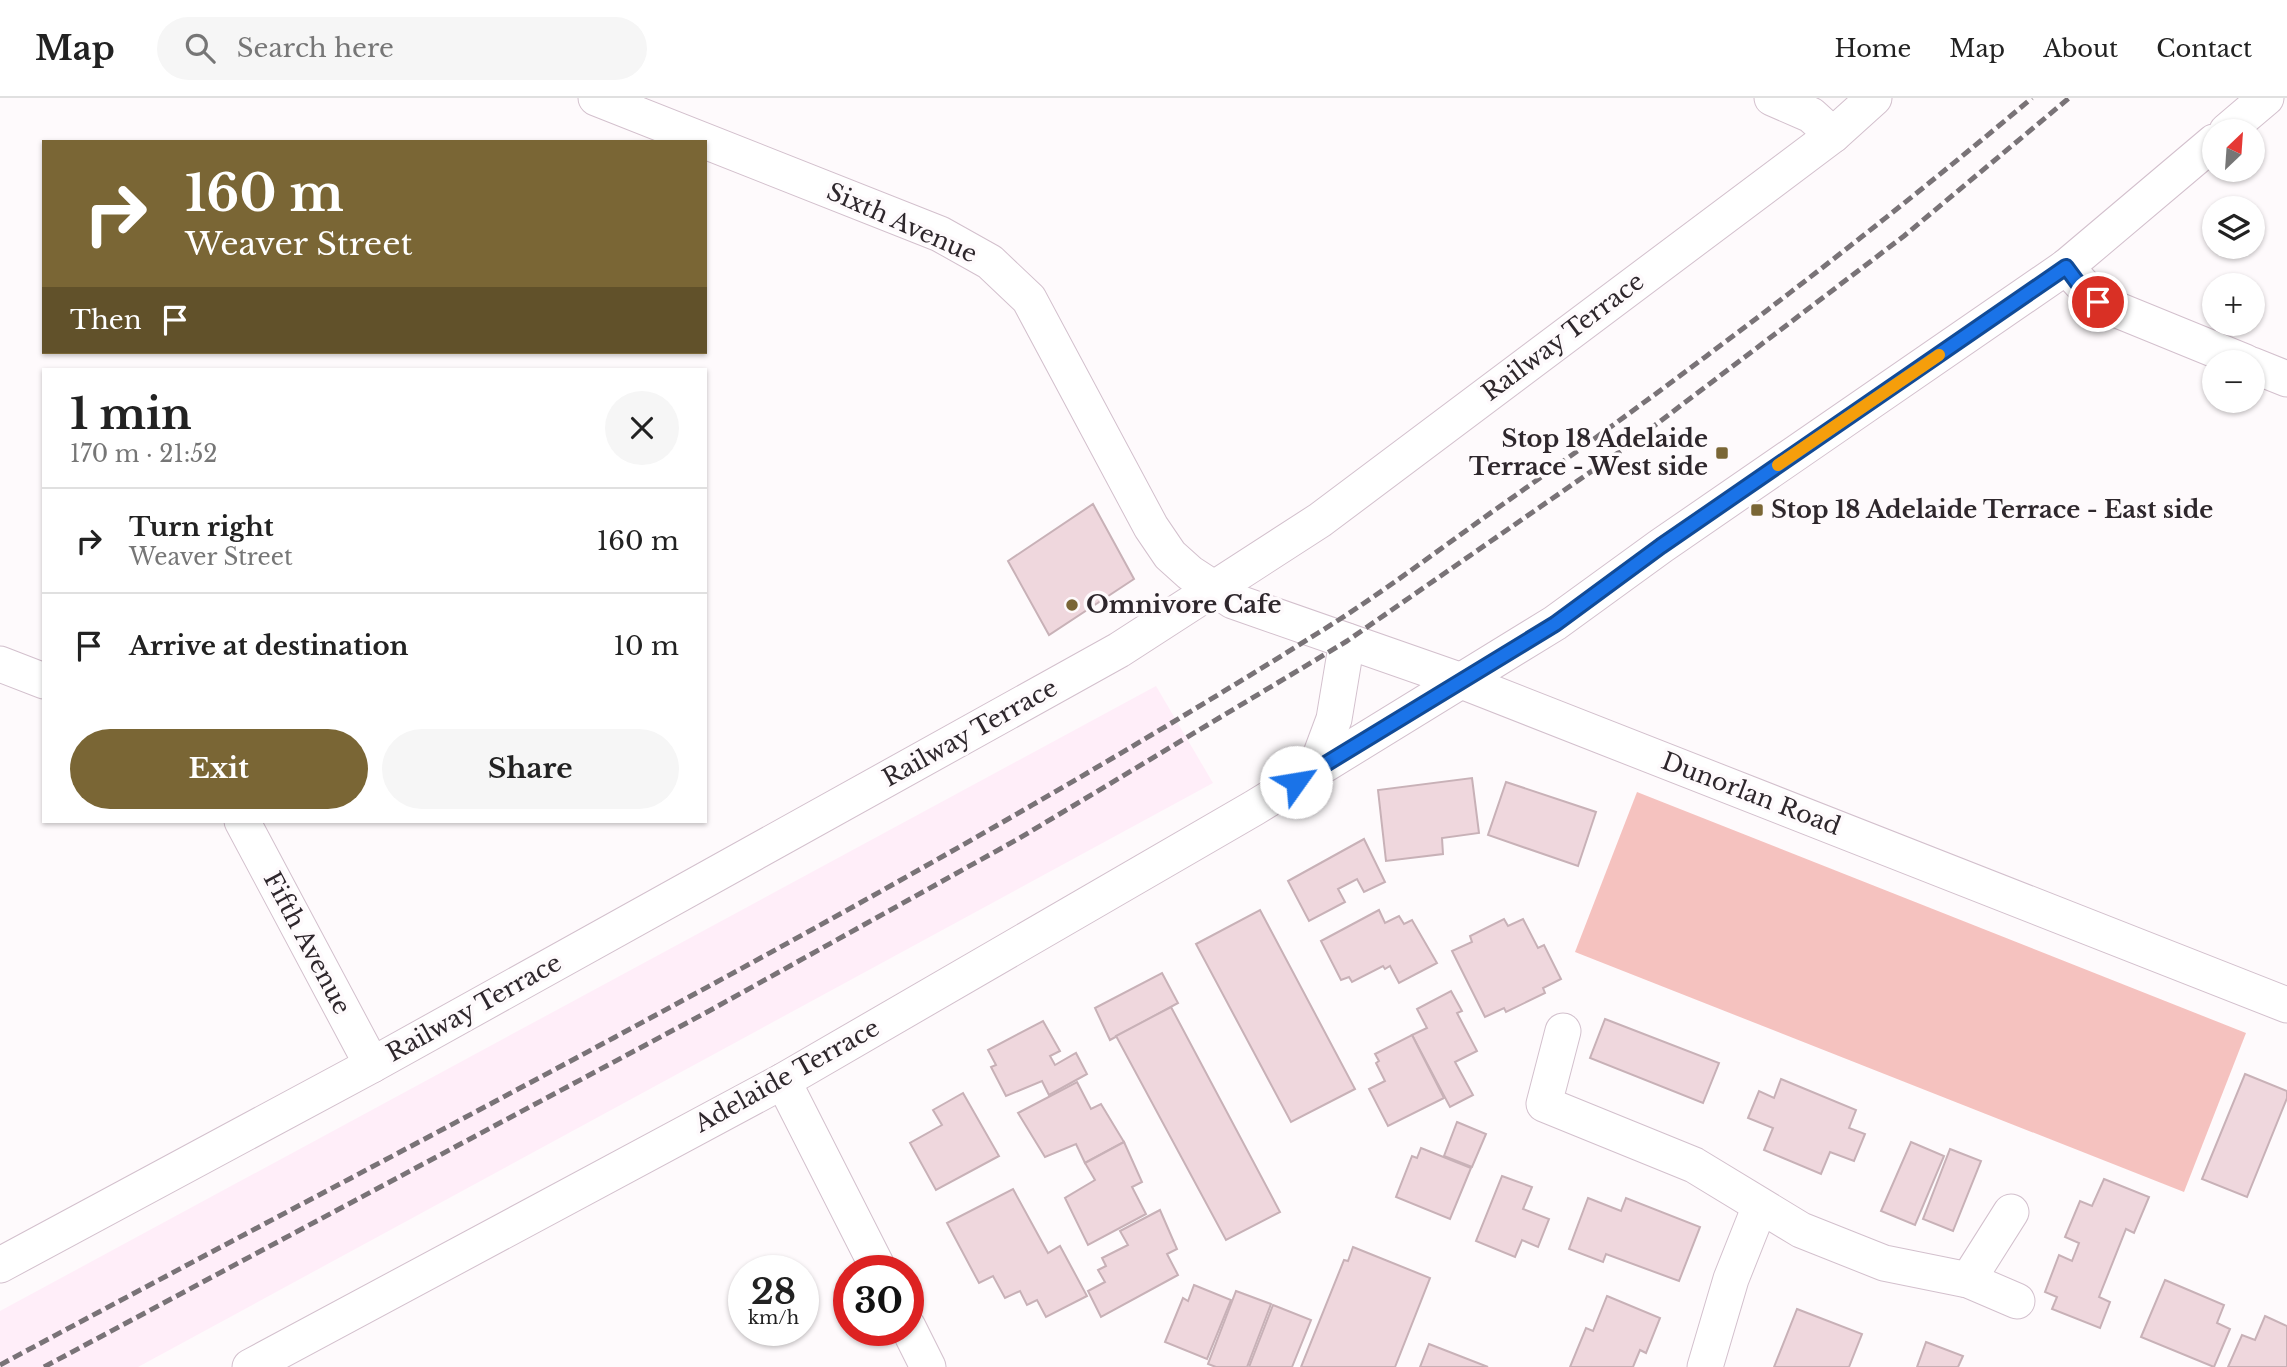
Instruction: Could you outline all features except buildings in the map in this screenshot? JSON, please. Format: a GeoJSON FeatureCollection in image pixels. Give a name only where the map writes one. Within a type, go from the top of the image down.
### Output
{"type":"FeatureCollection","features":[{"type":"Feature","properties":{"kind":"street","name":"Sixth Avenue"},"geometry":{"type":"LineString","coordinates":[[596,98],[702,140]]}},
{"type":"Feature","properties":{"kind":"street"},"geometry":{"type":"LineString","coordinates":[[1772,98],[1811,115],[1833,135]]}},
{"type":"Feature","properties":{"kind":"street","name":"Railway Terrace"},"geometry":{"type":"LineString","coordinates":[[0,1265],[372,1065],[1119,650],[1320,520],[1833,135],[1874,98]]}},
{"type":"Feature","properties":{"kind":"street"},"geometry":{"type":"LineString","coordinates":[[2241,119],[2266,98]]}},
{"type":"Feature","properties":{"kind":"street","name":"Sixth Avenue"},"geometry":{"type":"LineString","coordinates":[[707,142],[940,234],[990,262],[1029,299],[1157,536],[1170,555],[1213,589]]}},
{"type":"Feature","properties":{"kind":"street","name":"Adelaide Terrace"},"geometry":{"type":"LineString","coordinates":[[250,1367],[783,1081],[1315,769],[1555,624],[1661,546],[2066,267],[2202,152]]}},
{"type":"Feature","properties":{"kind":"street"},"geometry":{"type":"LineString","coordinates":[[2066,267],[2080,286],[2098,302],[2216,350]]}},
{"type":"Feature","properties":{"kind":"street"},"geometry":{"type":"LineString","coordinates":[[2265,370],[2287,379]]}},
{"type":"Feature","properties":{"kind":"street","name":"Dunorlan Road"},"geometry":{"type":"LineString","coordinates":[[1213,589],[1233,601],[1459,680],[2287,1005]]}},
{"type":"Feature","properties":{"kind":"street"},"geometry":{"type":"LineString","coordinates":[[1315,769],[1334,719],[1347,641]]}},
{"type":"Feature","properties":{"kind":"street"},"geometry":{"type":"LineString","coordinates":[[0,664],[42,680]]}},
{"type":"Feature","properties":{"kind":"street","name":"Fifth Avenue"},"geometry":{"type":"LineString","coordinates":[[243,823],[372,1065]]}},
{"type":"Feature","properties":{"kind":"street"},"geometry":{"type":"LineString","coordinates":[[1563,1031],[1544,1104],[1694,1164],[1801,1230],[1884,1262],[1968,1280],[2017,1301]]}},
{"type":"Feature","properties":{"kind":"street"},"geometry":{"type":"LineString","coordinates":[[783,1081],[871,1255]]}},
{"type":"Feature","properties":{"kind":"street"},"geometry":{"type":"LineString","coordinates":[[1705,1367],[1731,1279],[1760,1206]]}},
{"type":"Feature","properties":{"kind":"street"},"geometry":{"type":"LineString","coordinates":[[1968,1280],[2011,1212]]}},
{"type":"Feature","properties":{"kind":"street"},"geometry":{"type":"LineString","coordinates":[[918,1346],[928,1367]]}},
{"type":"Feature","properties":{"kind":"shaded area"},"geometry":{"type":"Polygon","coordinates":[[[1156,686],[1213,783],[138,1367],[0,1367],[0,1311],[1156,686]]]}},
{"type":"Feature","properties":{"kind":"shaded area"},"geometry":{"type":"Polygon","coordinates":[[[1637,792],[2246,1033],[2184,1192],[1575,952],[1637,792]]]}},
{"type":"Feature","properties":{"kind":"railway"},"geometry":{"type":"LineString","coordinates":[[0,1365],[831,919],[995,827],[1318,633],[1582,448],[1713,351],[1842,252],[2032,98]]}},
{"type":"Feature","properties":{"kind":"railway"},"geometry":{"type":"LineString","coordinates":[[44,1367],[709,1011],[1018,839],[1347,641],[1625,448],[1904,236],[2069,98]]}},
{"type":"Feature","properties":{"kind":"slow traffic"},"geometry":{"type":"LineString","coordinates":[[1778,465],[1939,355]]}},
{"type":"Feature","properties":{"kind":"place","name":"Stop 18 Adelaide Terrace - West side"},"geometry":{"type":"Point","coordinates":[1722,453]}},
{"type":"Feature","properties":{"kind":"place","name":"Stop 18 Adelaide Terrace - East side"},"geometry":{"type":"Point","coordinates":[1757,510]}},
{"type":"Feature","properties":{"kind":"place","name":"Omnivore Cafe"},"geometry":{"type":"Point","coordinates":[1072,605]}},
{"type":"Feature","properties":{"kind":"route"},"geometry":{"type":"LineString","coordinates":[[1296,782],[1459,680],[1555,624],[1661,546],[2066,267],[2080,286],[2098,302]]}}]}
